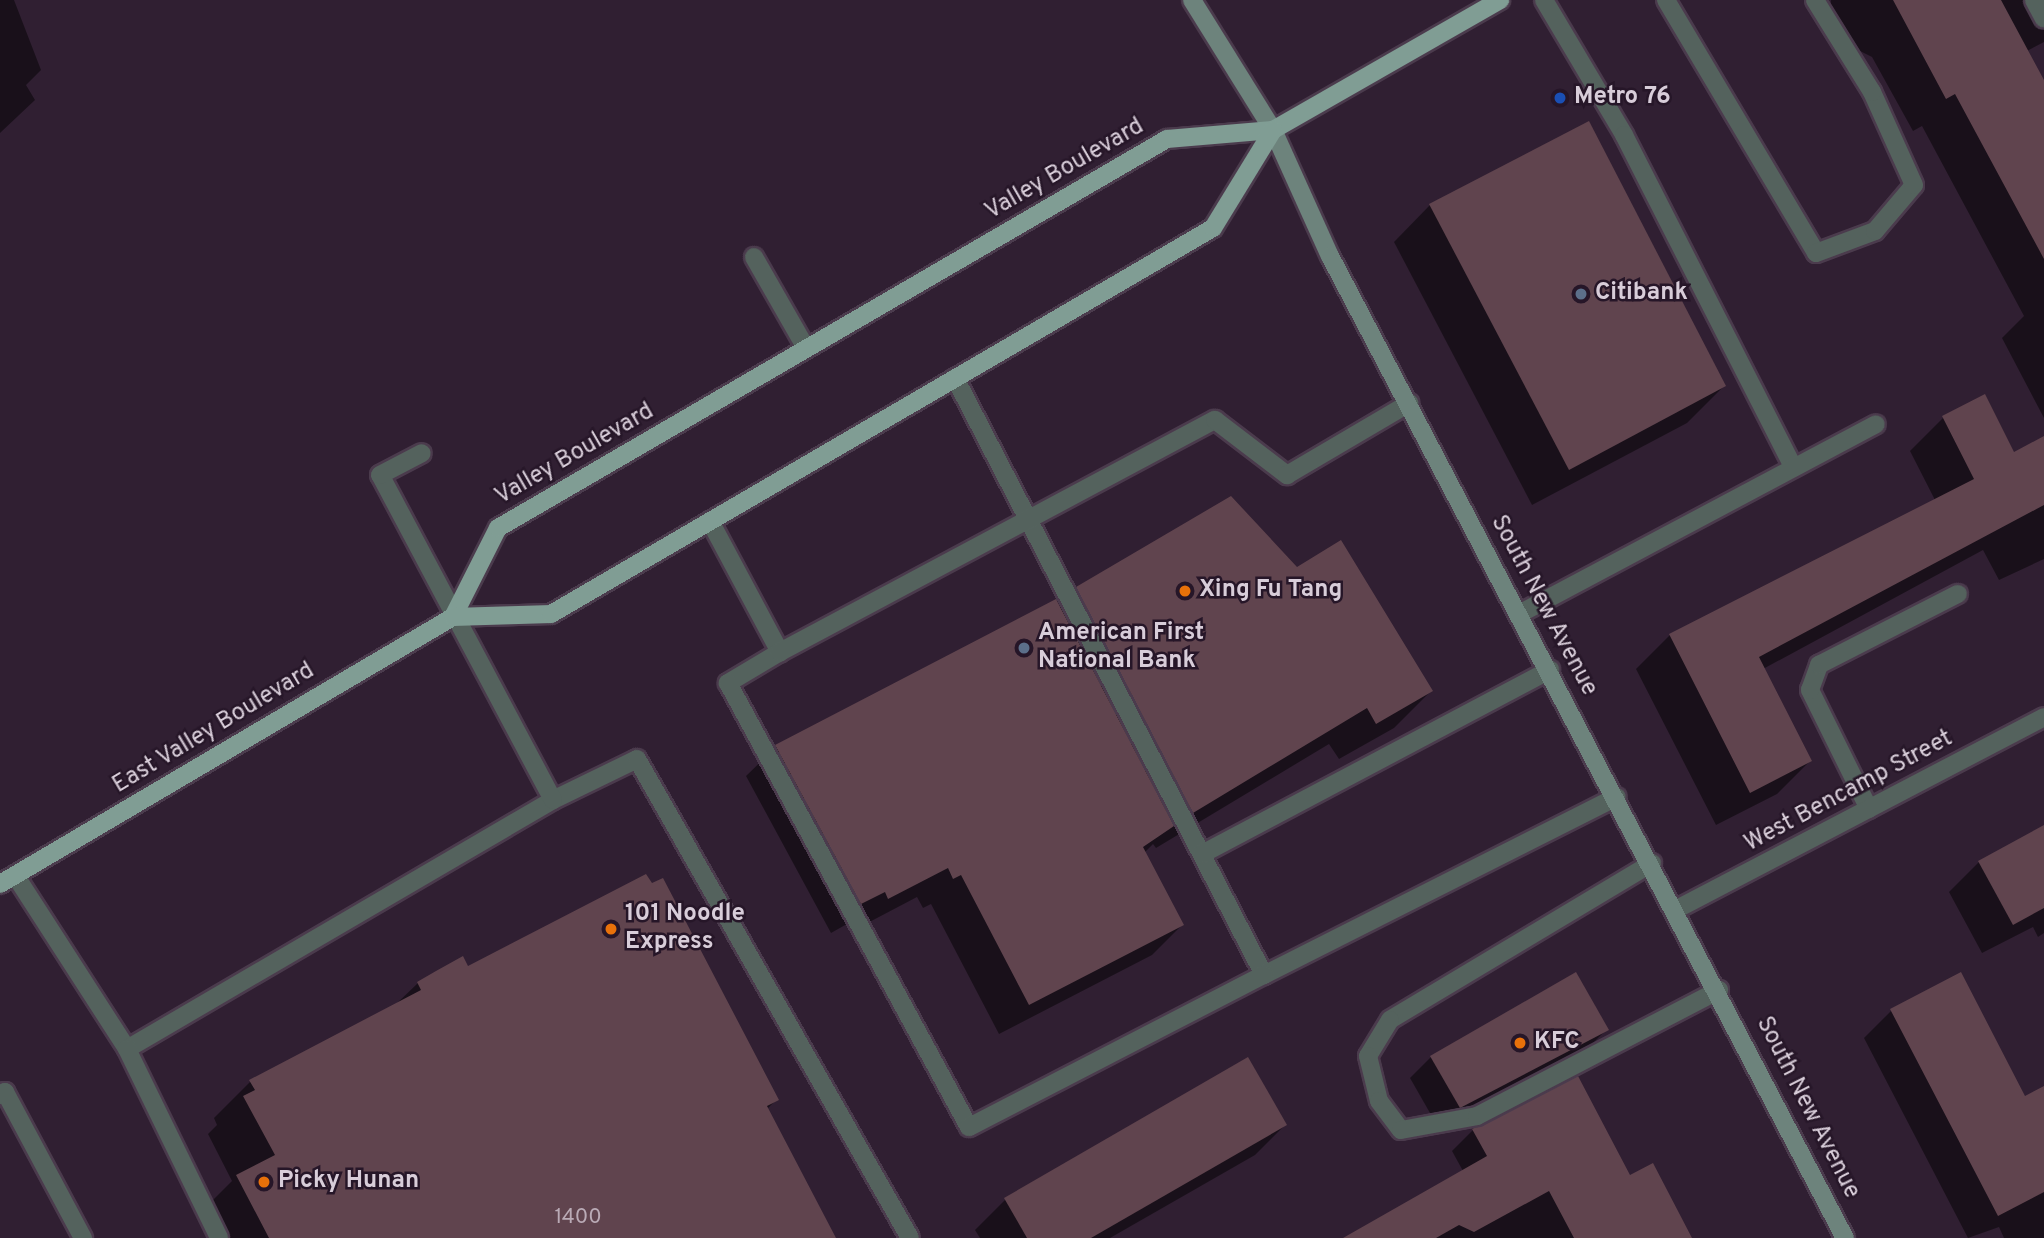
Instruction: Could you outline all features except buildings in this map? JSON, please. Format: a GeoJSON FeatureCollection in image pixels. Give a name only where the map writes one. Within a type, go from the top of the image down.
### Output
{"type":"FeatureCollection","features":[{"type":"Feature","properties":{"kind":"main road","name":"South New Avenue"},"geometry":{"type":"LineString","coordinates":[[1192,0],[1273,130],[1330,256],[1677,909],[1845,1238]]}},
{"type":"Feature","properties":{"kind":"main road"},"geometry":{"type":"LineString","coordinates":[[453,617],[551,614],[1213,228],[1273,130],[1500,0]]}},
{"type":"Feature","properties":{"kind":"main road","name":"Valley Boulevard"},"geometry":{"type":"LineString","coordinates":[[453,617],[498,528],[1167,139],[1273,130]]}},
{"type":"Feature","properties":{"kind":"main road","name":"East Valley Boulevard"},"geometry":{"type":"LineString","coordinates":[[7,880],[453,617]]}},
{"type":"Feature","properties":{"kind":"street"},"geometry":{"type":"LineString","coordinates":[[1544,0],[1624,135],[1793,466]]}},
{"type":"Feature","properties":{"kind":"street"},"geometry":{"type":"LineString","coordinates":[[1666,0],[1816,253],[1875,231],[1914,185],[1872,92],[1815,0]]}},
{"type":"Feature","properties":{"kind":"street"},"geometry":{"type":"LineString","coordinates":[[2034,0],[2044,19]]}},
{"type":"Feature","properties":{"kind":"street"},"geometry":{"type":"LineString","coordinates":[[754,257],[806,348]]}},
{"type":"Feature","properties":{"kind":"street"},"geometry":{"type":"LineString","coordinates":[[955,378],[1264,975]]}},
{"type":"Feature","properties":{"kind":"street"},"geometry":{"type":"LineString","coordinates":[[1409,403],[1287,475],[1215,420],[780,652],[728,683],[969,1127],[1617,797]]}},
{"type":"Feature","properties":{"kind":"street"},"geometry":{"type":"LineString","coordinates":[[1519,614],[1876,424]]}},
{"type":"Feature","properties":{"kind":"street"},"geometry":{"type":"LineString","coordinates":[[422,453],[380,475],[453,617],[553,800]]}},
{"type":"Feature","properties":{"kind":"street"},"geometry":{"type":"LineString","coordinates":[[710,521],[780,652]]}},
{"type":"Feature","properties":{"kind":"street"},"geometry":{"type":"LineString","coordinates":[[1869,809],[1810,690],[1819,665],[1958,594]]}},
{"type":"Feature","properties":{"kind":"street"},"geometry":{"type":"LineString","coordinates":[[1202,854],[1550,670]]}},
{"type":"Feature","properties":{"kind":"street","name":"West Bencamp Street"},"geometry":{"type":"LineString","coordinates":[[1677,909],[2044,718]]}},
{"type":"Feature","properties":{"kind":"street"},"geometry":{"type":"LineString","coordinates":[[127,1049],[553,800],[637,759],[910,1238]]}},
{"type":"Feature","properties":{"kind":"street"},"geometry":{"type":"LineString","coordinates":[[1652,863],[1390,1020],[1368,1056],[1379,1101],[1401,1130],[1477,1116],[1719,990]]}},
{"type":"Feature","properties":{"kind":"street"},"geometry":{"type":"LineString","coordinates":[[7,880],[127,1049],[219,1238]]}},
{"type":"Feature","properties":{"kind":"street"},"geometry":{"type":"LineString","coordinates":[[0,1095],[5,1092],[83,1238]]}},
{"type":"Feature","properties":{"kind":"place","name":"Metro 76"},"geometry":{"type":"Point","coordinates":[1560,98]}},
{"type":"Feature","properties":{"kind":"place","name":"Citibank"},"geometry":{"type":"Point","coordinates":[1581,294]}},
{"type":"Feature","properties":{"kind":"place","name":"Xing Fu Tang"},"geometry":{"type":"Point","coordinates":[1185,591]}},
{"type":"Feature","properties":{"kind":"place","name":"American First National Bank"},"geometry":{"type":"Point","coordinates":[1024,648]}},
{"type":"Feature","properties":{"kind":"place","name":"101 Noodle Express"},"geometry":{"type":"Point","coordinates":[611,929]}},
{"type":"Feature","properties":{"kind":"place","name":"KFC"},"geometry":{"type":"Point","coordinates":[1520,1043]}},
{"type":"Feature","properties":{"kind":"place","name":"Picky Hunan"},"geometry":{"type":"Point","coordinates":[264,1182]}}]}
